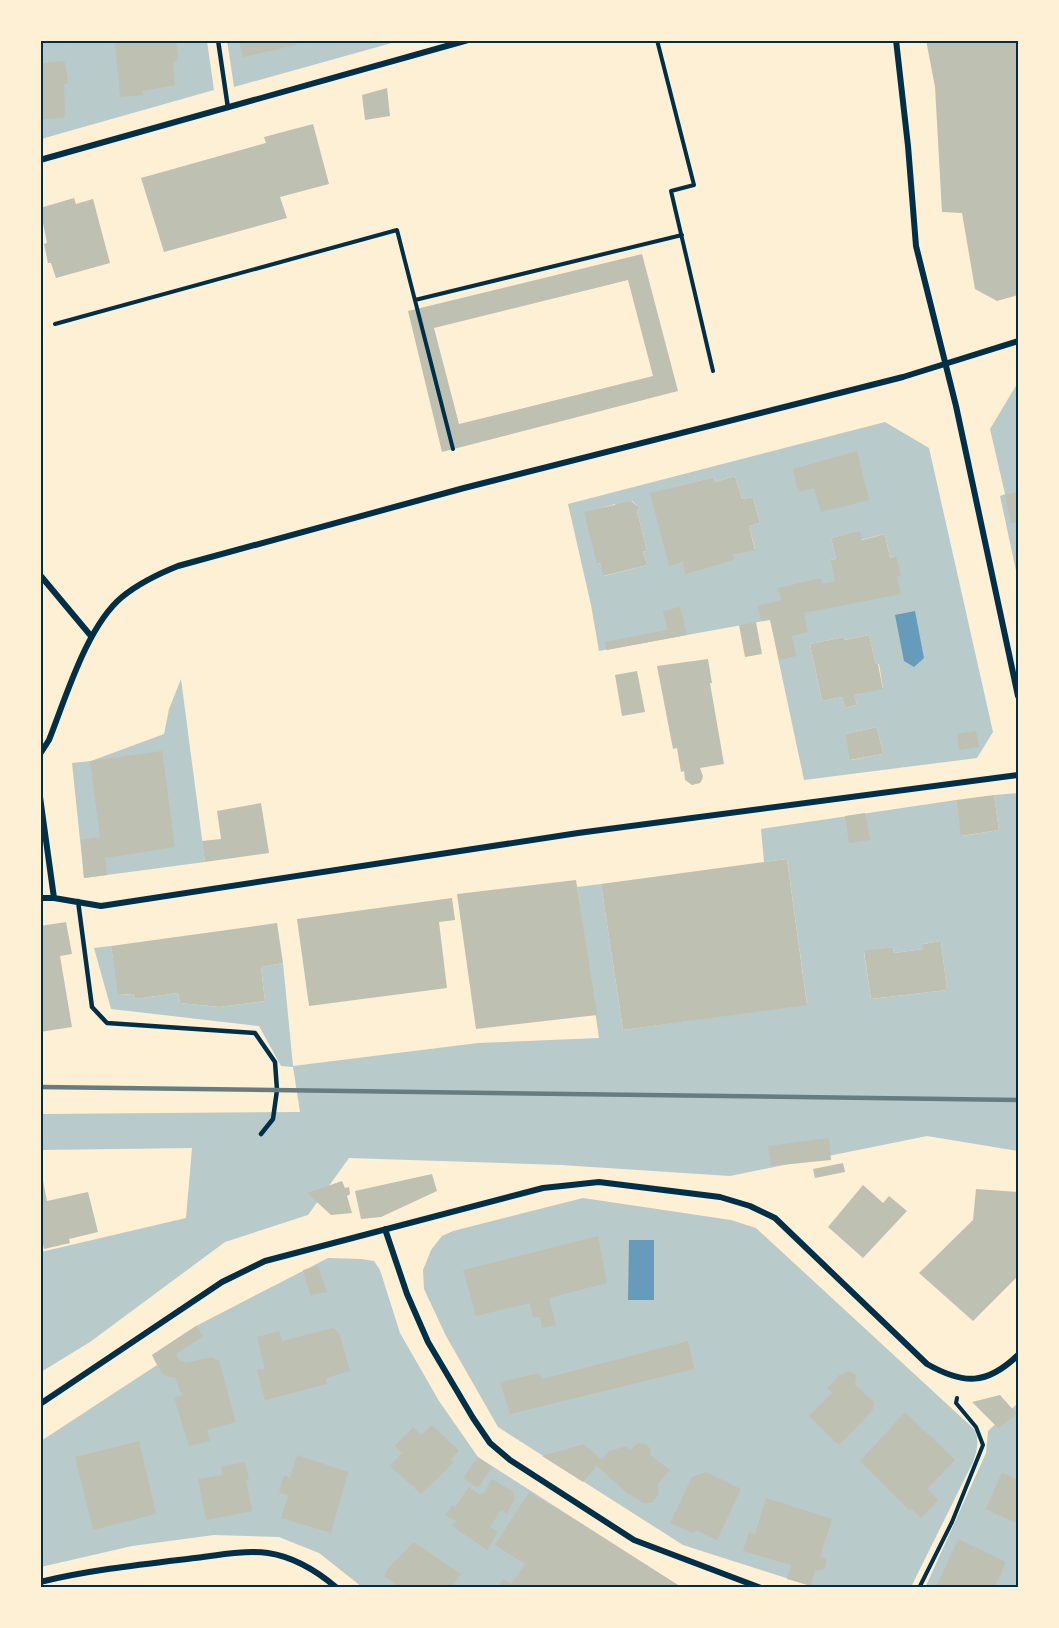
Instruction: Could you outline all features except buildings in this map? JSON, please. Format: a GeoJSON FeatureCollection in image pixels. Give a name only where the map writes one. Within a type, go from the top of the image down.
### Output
{"type":"FeatureCollection","features":[{"type":"Feature","properties":{"kind":"street"},"geometry":{"type":"LineString","coordinates":[[40,160],[468,40]]}},
{"type":"Feature","properties":{"kind":"street"},"geometry":{"type":"LineString","coordinates":[[896,40],[916,246],[946,364],[1018,696]]}},
{"type":"Feature","properties":{"kind":"street"},"geometry":{"type":"LineString","coordinates":[[40,754],[49,740],[91,636],[120,598],[156,575],[178,566],[464,488],[892,380],[1018,341]]}},
{"type":"Feature","properties":{"kind":"street"},"geometry":{"type":"LineString","coordinates":[[40,575],[91,636]]}},
{"type":"Feature","properties":{"kind":"street"},"geometry":{"type":"LineString","coordinates":[[40,898],[78,901],[101,906],[579,833],[1018,775]]}},
{"type":"Feature","properties":{"kind":"street"},"geometry":{"type":"LineString","coordinates":[[40,797],[54,898]]}},
{"type":"Feature","properties":{"kind":"street"},"geometry":{"type":"LineString","coordinates":[[40,1404],[222,1282],[265,1261],[543,1188],[600,1182],[720,1197],[750,1206],[775,1218],[927,1364],[946,1375],[965,1380],[994,1373],[1018,1354]]}},
{"type":"Feature","properties":{"kind":"street"},"geometry":{"type":"LineString","coordinates":[[385,1229],[407,1294],[428,1342],[472,1418],[490,1443],[510,1460],[634,1540],[761,1587]]}},
{"type":"Feature","properties":{"kind":"street"},"geometry":{"type":"LineString","coordinates":[[40,1582],[154,1563],[227,1554],[268,1553],[297,1561],[337,1587]]}},
{"type":"Feature","properties":{"kind":"lane"},"geometry":{"type":"LineString","coordinates":[[218,40],[228,108]]}},
{"type":"Feature","properties":{"kind":"lane"},"geometry":{"type":"LineString","coordinates":[[78,901],[93,1007],[107,1023],[255,1033],[275,1062],[277,1090],[273,1119],[261,1134]]}},
{"type":"Feature","properties":{"kind":"path"},"geometry":{"type":"LineString","coordinates":[[657,40],[694,185],[671,191],[713,370]]}},
{"type":"Feature","properties":{"kind":"path"},"geometry":{"type":"LineString","coordinates":[[55,324],[397,230],[453,449]]}},
{"type":"Feature","properties":{"kind":"path"},"geometry":{"type":"LineString","coordinates":[[415,300],[682,235]]}},
{"type":"Feature","properties":{"kind":"path"},"geometry":{"type":"LineString","coordinates":[[919,1587],[952,1522],[983,1445],[976,1427],[956,1403],[958,1392],[965,1380]]}},
{"type":"Feature","properties":{"kind":"shaded area"},"geometry":{"type":"Polygon","coordinates":[[[227,40],[399,41],[234,87],[227,40]]]}},
{"type":"Feature","properties":{"kind":"shaded area"},"geometry":{"type":"Polygon","coordinates":[[[41,41],[207,41],[214,90],[41,139],[41,41]]]}},
{"type":"Feature","properties":{"kind":"shaded area"},"geometry":{"type":"Polygon","coordinates":[[[1017,384],[1018,580],[1000,496],[1005,494],[990,429],[1017,384]]]}},
{"type":"Feature","properties":{"kind":"shaded area"},"geometry":{"type":"Polygon","coordinates":[[[885,422],[929,448],[993,732],[977,758],[804,780],[770,620],[599,651],[568,504],[885,422]],[[735,476],[715,482],[714,477],[663,490],[685,573],[733,560],[733,555],[755,549],[749,526],[760,523],[753,497],[742,499],[735,476]],[[632,501],[616,506],[615,504],[585,513],[598,564],[600,563],[604,576],[647,565],[643,552],[647,551],[637,511],[640,508],[632,501]],[[849,534],[831,538],[836,559],[830,560],[838,590],[896,556],[890,558],[885,534],[852,542],[849,534]],[[869,635],[845,640],[844,637],[810,644],[822,701],[842,697],[845,708],[857,705],[854,695],[883,688],[879,664],[876,664],[869,635]],[[877,727],[845,734],[851,760],[883,754],[877,727]]]}},
{"type":"Feature","properties":{"kind":"shaded area"},"geometry":{"type":"Polygon","coordinates":[[[181,679],[205,862],[84,878],[72,763],[91,761],[164,734],[169,709],[181,679]]]}},
{"type":"Feature","properties":{"kind":"shaded area"},"geometry":{"type":"Polygon","coordinates":[[[1018,793],[1018,1151],[927,1136],[730,1176],[561,1165],[349,1158],[308,1215],[225,1242],[90,1342],[41,1372],[41,1252],[186,1218],[192,1148],[41,1150],[40,1114],[300,1112],[293,1067],[281,1066],[259,1026],[111,1009],[94,948],[111,946],[119,995],[133,994],[135,999],[178,993],[180,1003],[219,1007],[265,1001],[261,967],[283,963],[293,1066],[478,1043],[599,1038],[577,887],[601,884],[623,1030],[807,1004],[787,859],[764,862],[761,829],[956,800],[962,836],[999,830],[994,795],[1018,793]],[[941,941],[923,944],[923,949],[894,953],[893,947],[864,952],[871,999],[947,990],[941,941]]]}},
{"type":"Feature","properties":{"kind":"shaded area"},"geometry":{"type":"Polygon","coordinates":[[[583,1198],[731,1220],[756,1228],[974,1429],[977,1449],[973,1462],[911,1587],[814,1587],[683,1545],[498,1427],[446,1336],[424,1289],[423,1270],[431,1250],[442,1236],[453,1231],[583,1198]]]}},
{"type":"Feature","properties":{"kind":"shaded area"},"geometry":{"type":"Polygon","coordinates":[[[328,1258],[374,1261],[380,1270],[400,1333],[439,1401],[478,1457],[681,1587],[362,1587],[319,1553],[279,1537],[214,1535],[132,1546],[41,1567],[41,1441],[157,1365],[152,1355],[196,1326],[328,1258]]]}},
{"type":"Feature","properties":{"kind":"shaded area"},"geometry":{"type":"Polygon","coordinates":[[[1018,1403],[1018,1587],[925,1588],[986,1453],[988,1431],[1018,1403]]]}},
{"type":"Feature","properties":{"kind":"water"},"geometry":{"type":"Polygon","coordinates":[[[915,611],[924,658],[914,667],[904,661],[895,615],[915,611]]]}},
{"type":"Feature","properties":{"kind":"water"},"geometry":{"type":"Polygon","coordinates":[[[629,1240],[654,1240],[654,1300],[628,1300],[629,1240]]]}},
{"type":"Feature","properties":{"kind":"railway"},"geometry":{"type":"LineString","coordinates":[[40,1087],[1018,1100]]}}]}
